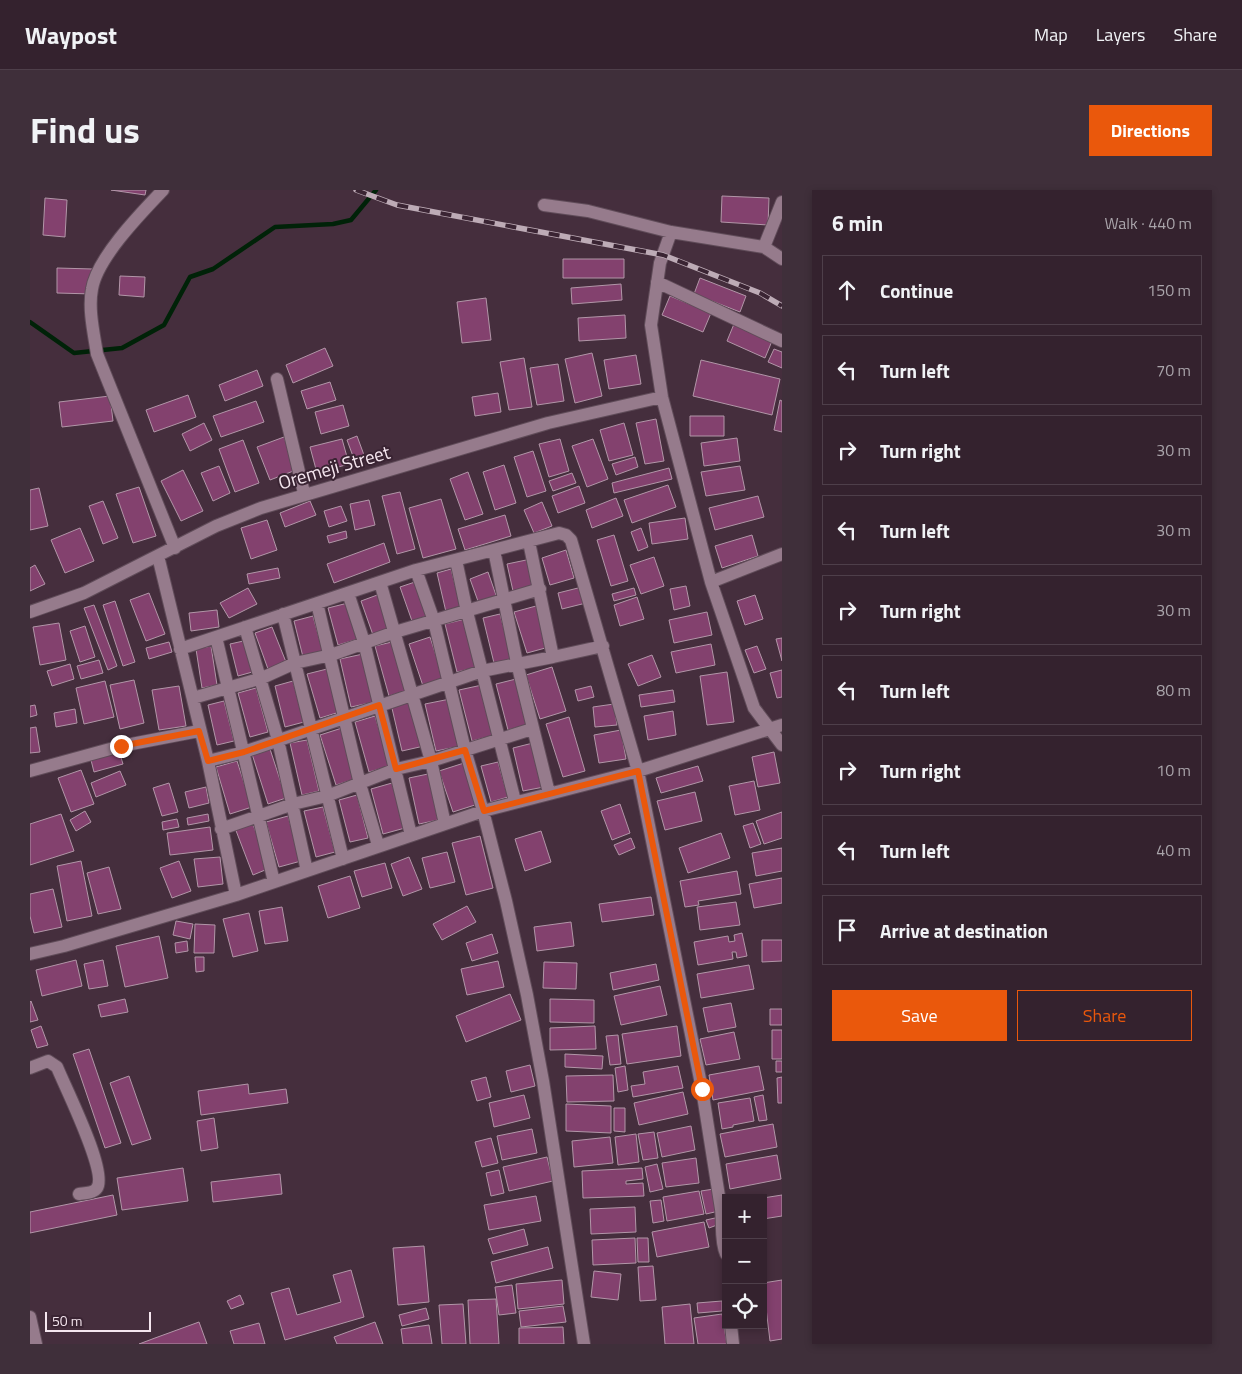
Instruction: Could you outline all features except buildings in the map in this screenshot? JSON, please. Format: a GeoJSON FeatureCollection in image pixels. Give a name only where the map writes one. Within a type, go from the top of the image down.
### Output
{"type":"FeatureCollection","features":[{"type":"Feature","properties":{"kind":"street"},"geometry":{"type":"LineString","coordinates":[[163,190],[138,216],[100,267],[92,289],[92,328],[97,354],[175,548]]}},
{"type":"Feature","properties":{"kind":"street"},"geometry":{"type":"LineString","coordinates":[[764,247],[782,202]]}},
{"type":"Feature","properties":{"kind":"street"},"geometry":{"type":"LineString","coordinates":[[544,205],[588,211],[671,232],[764,247],[782,259]]}},
{"type":"Feature","properties":{"kind":"street"},"geometry":{"type":"LineString","coordinates":[[671,232],[657,282],[651,325],[662,397],[710,582],[754,708],[777,727],[782,745]]}},
{"type":"Feature","properties":{"kind":"street"},"geometry":{"type":"LineString","coordinates":[[657,282],[782,342]]}},
{"type":"Feature","properties":{"kind":"street"},"geometry":{"type":"LineString","coordinates":[[277,379],[304,494]]}},
{"type":"Feature","properties":{"kind":"street","name":"Oremeji Street"},"geometry":{"type":"LineString","coordinates":[[30,612],[84,593],[216,526],[304,494],[439,457],[548,424],[662,397]]}},
{"type":"Feature","properties":{"kind":"street"},"geometry":{"type":"LineString","coordinates":[[180,648],[416,570],[559,533],[566,534],[571,540],[638,771],[702,1089],[722,1209],[724,1228],[723,1239]]}},
{"type":"Feature","properties":{"kind":"street"},"geometry":{"type":"LineString","coordinates":[[529,542],[553,657]]}},
{"type":"Feature","properties":{"kind":"street"},"geometry":{"type":"LineString","coordinates":[[494,550],[517,664],[548,793]]}},
{"type":"Feature","properties":{"kind":"street"},"geometry":{"type":"LineString","coordinates":[[710,582],[782,554]]}},
{"type":"Feature","properties":{"kind":"street"},"geometry":{"type":"LineString","coordinates":[[158,556],[193,698],[199,731],[208,761],[236,895]]}},
{"type":"Feature","properties":{"kind":"street"},"geometry":{"type":"LineString","coordinates":[[456,560],[466,612],[516,801]]}},
{"type":"Feature","properties":{"kind":"street"},"geometry":{"type":"LineString","coordinates":[[416,570],[434,621],[465,750],[484,811],[506,901],[543,1081],[584,1344]]}},
{"type":"Feature","properties":{"kind":"street"},"geometry":{"type":"LineString","coordinates":[[380,582],[431,760],[445,824]]}},
{"type":"Feature","properties":{"kind":"street"},"geometry":{"type":"LineString","coordinates":[[193,698],[262,678],[295,664],[331,655],[395,632],[540,589]]}},
{"type":"Feature","properties":{"kind":"street"},"geometry":{"type":"LineString","coordinates":[[348,593],[364,642],[411,834]]}},
{"type":"Feature","properties":{"kind":"street"},"geometry":{"type":"LineString","coordinates":[[317,603],[346,717],[360,784],[378,845]]}},
{"type":"Feature","properties":{"kind":"street"},"geometry":{"type":"LineString","coordinates":[[283,614],[343,859]]}},
{"type":"Feature","properties":{"kind":"street"},"geometry":{"type":"LineString","coordinates":[[245,627],[262,678],[278,740],[307,871]]}},
{"type":"Feature","properties":{"kind":"street"},"geometry":{"type":"LineString","coordinates":[[216,637],[274,882]]}},
{"type":"Feature","properties":{"kind":"street"},"geometry":{"type":"LineString","coordinates":[[208,761],[244,752],[482,671],[603,646]]}},
{"type":"Feature","properties":{"kind":"street"},"geometry":{"type":"LineString","coordinates":[[30,954],[64,946],[236,895],[343,859],[378,845],[516,801],[638,771],[777,727]]}},
{"type":"Feature","properties":{"kind":"street"},"geometry":{"type":"LineString","coordinates":[[221,829],[293,804],[328,796],[396,769],[465,750],[532,728]]}},
{"type":"Feature","properties":{"kind":"street"},"geometry":{"type":"LineString","coordinates":[[30,771],[121,746],[199,731]]}},
{"type":"Feature","properties":{"kind":"street"},"geometry":{"type":"LineString","coordinates":[[30,1068],[48,1061],[57,1067],[94,1153],[99,1172],[97,1188],[94,1191],[79,1194]]}},
{"type":"Feature","properties":{"kind":"street"},"geometry":{"type":"LineString","coordinates":[[30,1317],[36,1344]]}},
{"type":"Feature","properties":{"kind":"street"},"geometry":{"type":"LineString","coordinates":[[731,1329],[733,1344]]}},
{"type":"Feature","properties":{"kind":"waterway"},"geometry":{"type":"LineString","coordinates":[[30,322],[74,353],[122,348],[164,325],[190,277],[213,269],[275,227],[333,224],[351,220],[376,190]]}},
{"type":"Feature","properties":{"kind":"railway"},"geometry":{"type":"LineString","coordinates":[[356,190],[397,205],[663,255],[760,293],[782,306]]}},
{"type":"Feature","properties":{"kind":"route"},"geometry":{"type":"LineString","coordinates":[[121,746],[199,731],[208,761],[244,752],[379,705],[396,769],[465,750],[484,811],[516,801],[638,771],[702,1089]]}}]}
